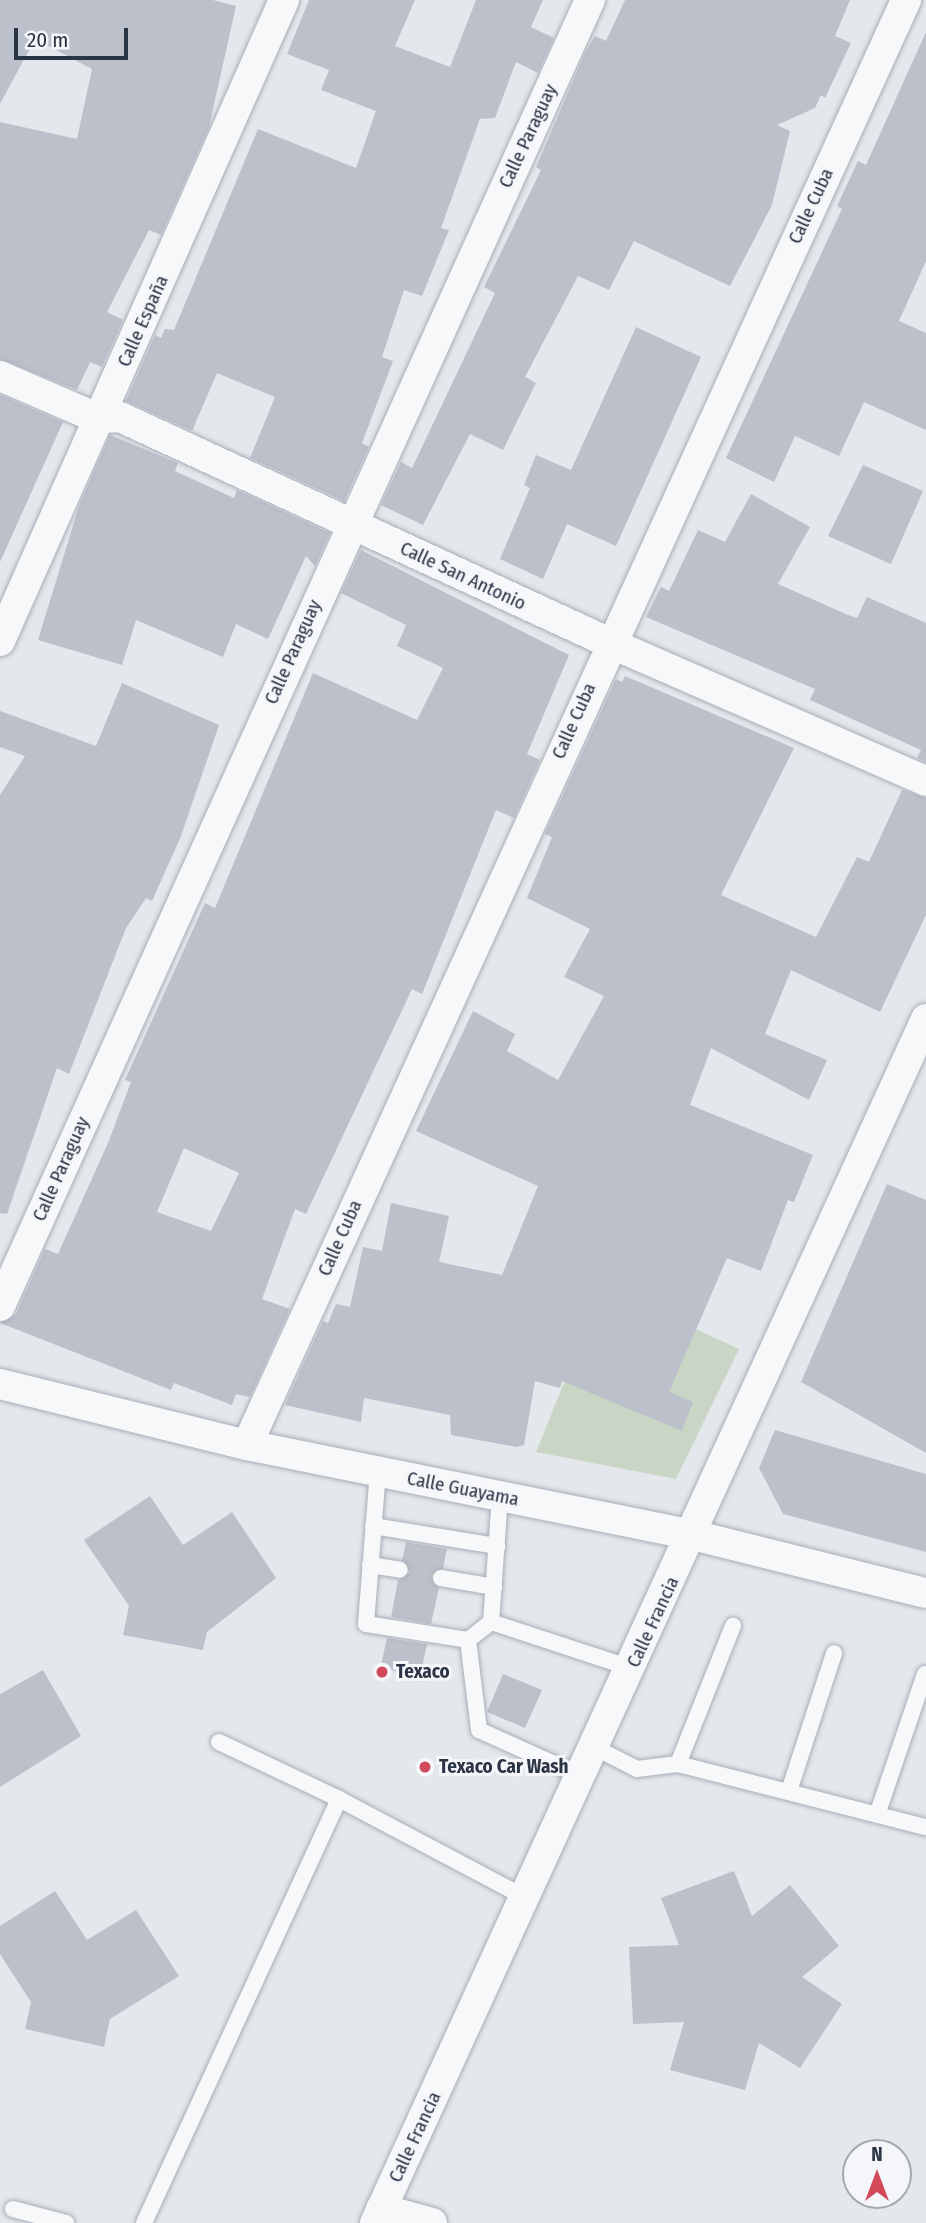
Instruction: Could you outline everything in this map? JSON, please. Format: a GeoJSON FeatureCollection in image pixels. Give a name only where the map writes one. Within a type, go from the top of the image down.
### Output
{"type":"FeatureCollection","features":[{"type":"Feature","properties":{"kind":"street","name":"Calle España"},"geometry":{"type":"LineString","coordinates":[[0,641],[284,0]]}},
{"type":"Feature","properties":{"kind":"street","name":"Calle Paraguay"},"geometry":{"type":"LineString","coordinates":[[0,1306],[350,525],[590,0]]}},
{"type":"Feature","properties":{"kind":"street","name":"Calle Cuba"},"geometry":{"type":"LineString","coordinates":[[247,1445],[610,643],[906,0]]}},
{"type":"Feature","properties":{"kind":"street","name":"Calle San Antonio"},"geometry":{"type":"LineString","coordinates":[[0,376],[97,418],[120,417],[610,643],[926,781]]}},
{"type":"Feature","properties":{"kind":"street","name":"Calle Francia"},"geometry":{"type":"LineString","coordinates":[[378,2216],[693,1535],[926,1019]]}},
{"type":"Feature","properties":{"kind":"street","name":"Calle Guayama"},"geometry":{"type":"LineString","coordinates":[[0,1384],[247,1445],[693,1535],[926,1594]]}},
{"type":"Feature","properties":{"kind":"street"},"geometry":{"type":"LineString","coordinates":[[378,2216],[432,2223]]}},
{"type":"Feature","properties":{"kind":"lane"},"geometry":{"type":"LineString","coordinates":[[378,1471],[366,1624],[468,1640],[491,1622],[500,1496]]}},
{"type":"Feature","properties":{"kind":"lane"},"geometry":{"type":"LineString","coordinates":[[373,1526],[497,1546]]}},
{"type":"Feature","properties":{"kind":"lane"},"geometry":{"type":"LineString","coordinates":[[370,1564],[400,1570]]}},
{"type":"Feature","properties":{"kind":"lane"},"geometry":{"type":"LineString","coordinates":[[441,1578],[494,1587]]}},
{"type":"Feature","properties":{"kind":"lane"},"geometry":{"type":"LineString","coordinates":[[491,1622],[631,1668]]}},
{"type":"Feature","properties":{"kind":"lane"},"geometry":{"type":"LineString","coordinates":[[678,1764],[733,1626]]}},
{"type":"Feature","properties":{"kind":"lane"},"geometry":{"type":"LineString","coordinates":[[468,1640],[479,1730],[581,1776]]}},
{"type":"Feature","properties":{"kind":"lane"},"geometry":{"type":"LineString","coordinates":[[789,1791],[834,1653]]}},
{"type":"Feature","properties":{"kind":"lane"},"geometry":{"type":"LineString","coordinates":[[877,1815],[925,1674]]}},
{"type":"Feature","properties":{"kind":"lane"},"geometry":{"type":"LineString","coordinates":[[219,1742],[339,1799],[524,1897]]}},
{"type":"Feature","properties":{"kind":"lane"},"geometry":{"type":"LineString","coordinates":[[594,1747],[637,1769],[678,1764],[926,1827]]}},
{"type":"Feature","properties":{"kind":"lane"},"geometry":{"type":"LineString","coordinates":[[144,2223],[339,1799]]}},
{"type":"Feature","properties":{"kind":"lane"},"geometry":{"type":"LineString","coordinates":[[13,2209],[66,2223]]}},
{"type":"Feature","properties":{"kind":"green space"},"geometry":{"type":"Polygon","coordinates":[[[643,1305],[739,1349],[676,1479],[536,1452],[586,1328],[643,1305]]]}},
{"type":"Feature","properties":{"kind":"building"},"geometry":{"type":"Polygon","coordinates":[[[0,0],[213,0],[236,6],[209,127],[161,235],[149,230],[107,312],[123,320],[102,367],[90,362],[77,390],[0,359],[0,122],[77,139],[92,69],[35,39],[0,104],[0,0]]]}},
{"type":"Feature","properties":{"kind":"building"},"geometry":{"type":"Polygon","coordinates":[[[309,0],[415,0],[395,46],[450,67],[476,0],[543,0],[531,27],[554,38],[538,73],[516,62],[495,118],[480,119],[441,228],[449,230],[422,296],[404,290],[382,357],[393,361],[362,443],[369,447],[344,501],[250,458],[275,397],[217,373],[192,431],[126,401],[155,335],[161,338],[165,329],[174,330],[258,129],[356,168],[376,111],[321,90],[329,70],[287,54],[309,0]]]}},
{"type":"Feature","properties":{"kind":"building"},"geometry":{"type":"Polygon","coordinates":[[[625,0],[850,0],[835,36],[851,43],[825,98],[821,95],[815,108],[777,125],[790,131],[772,205],[730,286],[634,241],[609,290],[578,276],[525,377],[536,383],[503,450],[470,434],[423,525],[381,505],[401,462],[412,468],[495,293],[484,287],[541,170],[536,167],[585,53],[595,36],[606,41],[625,0]]]}},
{"type":"Feature","properties":{"kind":"building"},"geometry":{"type":"Polygon","coordinates":[[[926,32],[926,261],[899,321],[926,333],[926,430],[864,402],[839,456],[795,436],[774,482],[726,458],[842,209],[837,206],[858,161],[866,165],[926,32]]]}},
{"type":"Feature","properties":{"kind":"building"},"geometry":{"type":"Polygon","coordinates":[[[636,327],[701,357],[616,546],[567,524],[543,579],[500,559],[530,488],[524,485],[536,455],[571,470],[636,327]]]}},
{"type":"Feature","properties":{"kind":"building"},"geometry":{"type":"Polygon","coordinates":[[[0,395],[63,422],[0,562],[0,395]]]}},
{"type":"Feature","properties":{"kind":"building"},"geometry":{"type":"Polygon","coordinates":[[[110,435],[178,463],[175,471],[234,498],[237,490],[330,533],[315,566],[306,556],[268,639],[236,624],[223,657],[136,620],[122,665],[38,640],[79,506],[110,435]]]}},
{"type":"Feature","properties":{"kind":"building"},"geometry":{"type":"Polygon","coordinates":[[[863,465],[923,491],[891,564],[828,536],[863,465]]]}},
{"type":"Feature","properties":{"kind":"building"},"geometry":{"type":"Polygon","coordinates":[[[751,494],[810,527],[778,584],[857,618],[867,597],[926,623],[926,762],[917,758],[921,750],[810,700],[815,689],[646,617],[661,587],[669,591],[698,530],[725,542],[751,494]]]}},
{"type":"Feature","properties":{"kind":"building"},"geometry":{"type":"Polygon","coordinates":[[[361,550],[569,655],[527,754],[540,760],[514,818],[496,810],[422,994],[412,989],[306,1214],[295,1209],[262,1299],[290,1309],[250,1397],[236,1394],[232,1405],[174,1383],[171,1390],[0,1323],[16,1314],[45,1249],[58,1254],[108,1143],[131,1082],[125,1080],[205,903],[215,908],[313,673],[417,720],[443,668],[397,646],[406,625],[341,593],[361,550]],[[184,1148],[157,1212],[211,1231],[239,1173],[184,1148]]]}},
{"type":"Feature","properties":{"kind":"building"},"geometry":{"type":"Polygon","coordinates":[[[625,676],[794,748],[721,895],[816,937],[857,857],[869,862],[902,790],[926,798],[926,915],[880,1012],[791,970],[765,1034],[827,1060],[809,1100],[711,1048],[690,1105],[813,1155],[794,1202],[788,1200],[761,1271],[727,1258],[669,1392],[693,1402],[682,1431],[562,1381],[560,1388],[535,1381],[524,1445],[517,1447],[451,1435],[450,1415],[364,1398],[361,1422],[285,1405],[323,1321],[328,1323],[336,1304],[350,1307],[363,1247],[382,1251],[391,1203],[449,1216],[439,1262],[502,1275],[538,1186],[416,1131],[473,1011],[515,1034],[507,1051],[558,1080],[604,996],[564,977],[590,929],[527,898],[552,837],[545,834],[616,679],[622,682],[625,676]]]}},
{"type":"Feature","properties":{"kind":"building"},"geometry":{"type":"Polygon","coordinates":[[[122,683],[219,725],[181,836],[152,901],[146,898],[126,928],[69,1074],[57,1068],[7,1214],[0,1213],[0,795],[25,756],[0,747],[0,711],[96,746],[122,683]]]}},
{"type":"Feature","properties":{"kind":"building"},"geometry":{"type":"Polygon","coordinates":[[[887,1184],[926,1200],[926,1453],[801,1382],[887,1184]]]}},
{"type":"Feature","properties":{"kind":"building"},"geometry":{"type":"Polygon","coordinates":[[[775,1430],[926,1474],[926,1552],[783,1514],[759,1468],[775,1430]]]}},
{"type":"Feature","properties":{"kind":"building"},"geometry":{"type":"Polygon","coordinates":[[[150,1496],[183,1545],[232,1512],[276,1578],[207,1632],[203,1650],[123,1635],[129,1606],[84,1540],[150,1496]]]}},
{"type":"Feature","properties":{"kind":"building"},"geometry":{"type":"Polygon","coordinates":[[[406,1542],[447,1549],[443,1568],[431,1576],[439,1588],[431,1624],[391,1617],[398,1580],[410,1572],[402,1560],[406,1542]]]}},
{"type":"Feature","properties":{"kind":"building"},"geometry":{"type":"Polygon","coordinates":[[[387,1638],[427,1644],[419,1682],[381,1665],[387,1638]]]}},
{"type":"Feature","properties":{"kind":"building"},"geometry":{"type":"Polygon","coordinates":[[[43,1670],[81,1736],[0,1787],[0,1694],[43,1670]]]}},
{"type":"Feature","properties":{"kind":"building"},"geometry":{"type":"Polygon","coordinates":[[[503,1674],[542,1690],[525,1728],[487,1712],[503,1674]]]}},
{"type":"Feature","properties":{"kind":"building"},"geometry":{"type":"Polygon","coordinates":[[[734,1871],[752,1916],[790,1885],[839,1946],[802,1977],[842,2004],[800,2068],[759,2043],[745,2090],[670,2070],[684,2022],[633,2024],[629,1947],[679,1945],[661,1898],[734,1871]]]}},
{"type":"Feature","properties":{"kind":"building"},"geometry":{"type":"Polygon","coordinates":[[[55,1891],[87,1940],[136,1910],[179,1976],[110,2019],[104,2047],[25,2029],[31,2002],[0,1954],[0,1926],[55,1891]]]}},
{"type":"Feature","properties":{"kind":"place","name":"Texaco"},"geometry":{"type":"Point","coordinates":[382,1672]}},
{"type":"Feature","properties":{"kind":"place","name":"Texaco Car Wash"},"geometry":{"type":"Point","coordinates":[425,1767]}}]}
